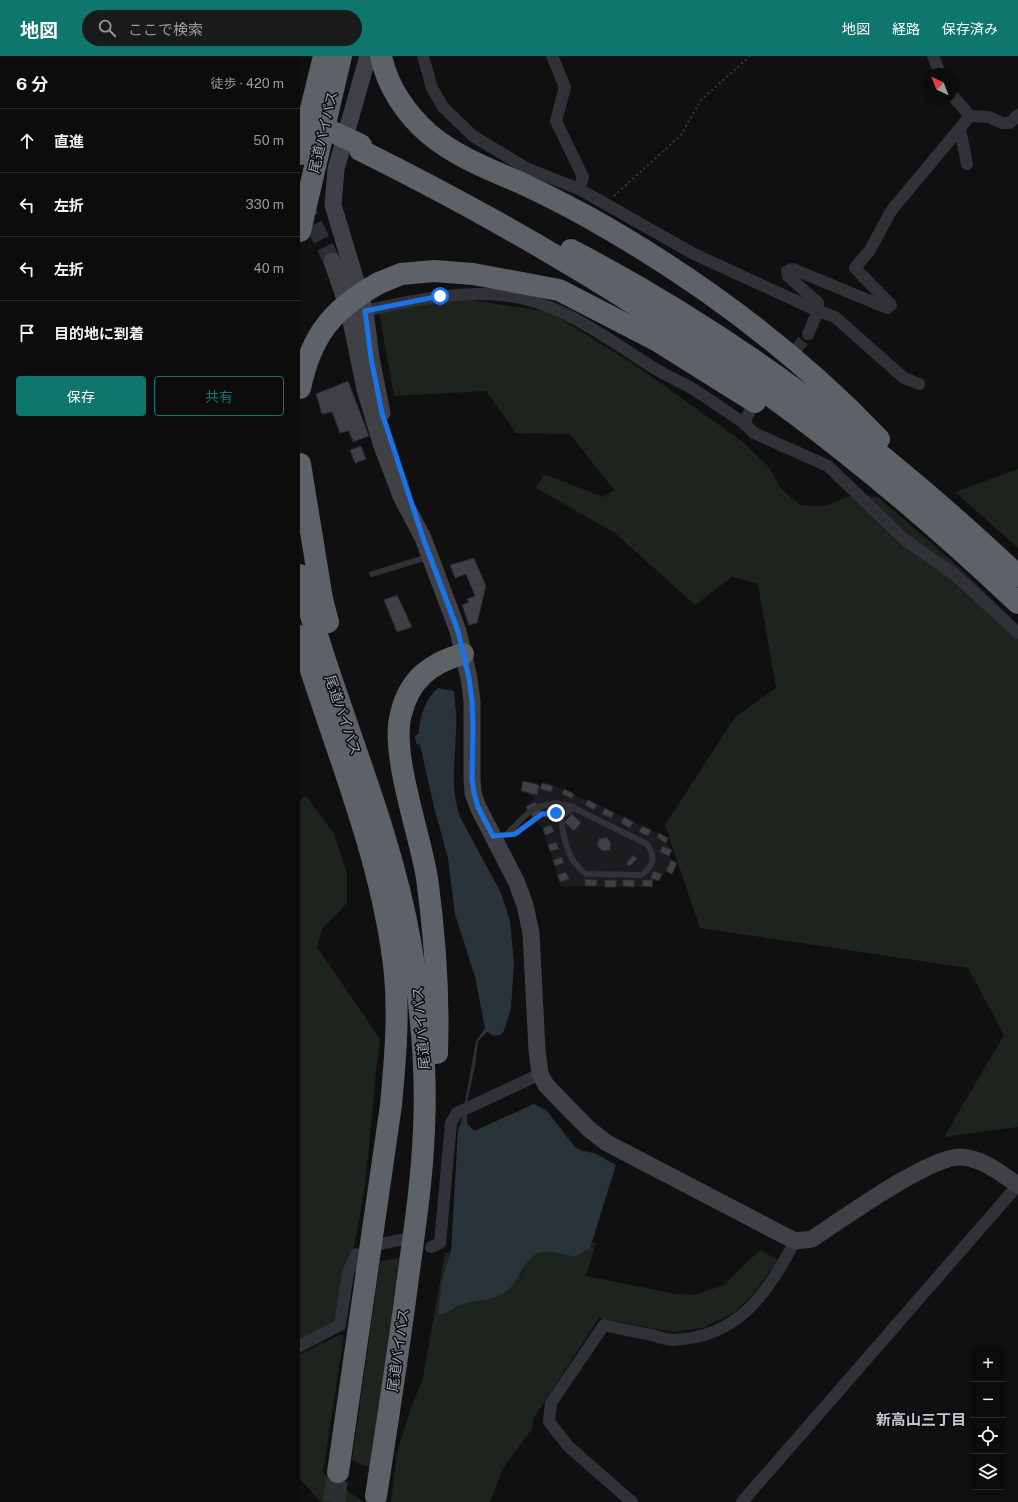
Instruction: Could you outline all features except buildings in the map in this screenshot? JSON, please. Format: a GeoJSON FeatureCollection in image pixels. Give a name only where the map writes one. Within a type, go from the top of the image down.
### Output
{"type":"FeatureCollection","features":[{"type":"Feature","properties":{"kind":"highway","name":"尾道バイパス"},"geometry":{"type":"LineString","coordinates":[[300,154],[324,56]]}},
{"type":"Feature","properties":{"kind":"highway","name":"尾道バイパス"},"geometry":{"type":"LineString","coordinates":[[300,231],[341,56]]}},
{"type":"Feature","properties":{"kind":"highway"},"geometry":{"type":"LineString","coordinates":[[383,64],[394,92],[410,114],[429,134],[458,155],[526,185],[587,216],[636,244],[692,281],[751,324],[816,378],[860,419],[936,514],[1018,603]]}},
{"type":"Feature","properties":{"kind":"highway"},"geometry":{"type":"LineString","coordinates":[[300,117],[495,220],[684,336],[730,367],[828,439],[936,514],[1018,576]]}},
{"type":"Feature","properties":{"kind":"highway"},"geometry":{"type":"LineString","coordinates":[[300,123],[360,148]]}},
{"type":"Feature","properties":{"kind":"highway"},"geometry":{"type":"LineString","coordinates":[[300,388],[306,363],[322,332],[332,318],[346,304],[379,283],[401,274],[434,271],[472,274],[559,290],[656,340],[936,514]]}},
{"type":"Feature","properties":{"kind":"highway"},"geometry":{"type":"LineString","coordinates":[[300,464],[322,599],[350,708],[402,865],[411,902],[422,984],[423,1032]]}},
{"type":"Feature","properties":{"kind":"highway","name":"尾道バイパス"},"geometry":{"type":"LineString","coordinates":[[300,575],[323,657],[374,804],[400,896],[410,940],[423,1032],[424,1129],[421,1174],[398,1354],[376,1496]]}},
{"type":"Feature","properties":{"kind":"highway","name":"尾道バイパス"},"geometry":{"type":"LineString","coordinates":[[300,636],[366,838],[389,933],[395,974],[397,1016],[396,1059],[338,1472]]}},
{"type":"Feature","properties":{"kind":"highway"},"geometry":{"type":"LineString","coordinates":[[398,1354],[409,1303],[427,1180],[435,1093],[437,979],[428,883],[404,775],[398,729],[406,699],[422,674],[434,665],[463,654]]}},
{"type":"Feature","properties":{"kind":"highway"},"geometry":{"type":"LineString","coordinates":[[300,660],[351,792]]}},
{"type":"Feature","properties":{"kind":"street"},"geometry":{"type":"LineString","coordinates":[[368,56],[336,169],[333,205],[365,311],[371,358],[382,413],[423,538],[450,606],[469,678],[472,701],[472,779],[474,793],[478,807],[500,835],[525,905],[531,933],[537,1050],[540,1074],[546,1085],[590,1130],[607,1143],[795,1241],[812,1239],[919,1171],[944,1159],[960,1157],[984,1162],[1018,1185],[742,1502]]}},
{"type":"Feature","properties":{"kind":"street"},"geometry":{"type":"LineString","coordinates":[[423,56],[432,88],[443,107],[473,136],[526,168],[579,189],[694,254],[818,311],[835,317],[904,378],[919,384]]}},
{"type":"Feature","properties":{"kind":"street"},"geometry":{"type":"LineString","coordinates":[[552,56],[565,87],[556,121],[583,177],[579,189]]}},
{"type":"Feature","properties":{"kind":"street"},"geometry":{"type":"LineString","coordinates":[[933,56],[938,68]]}},
{"type":"Feature","properties":{"kind":"street"},"geometry":{"type":"LineString","coordinates":[[958,102],[970,116],[989,117],[1002,123],[1010,124],[1017,119]]}},
{"type":"Feature","properties":{"kind":"street"},"geometry":{"type":"LineString","coordinates":[[808,334],[818,311],[818,303],[788,276],[787,271],[793,269],[887,308],[891,304],[855,268],[870,250],[891,211],[922,171],[970,116]]}},
{"type":"Feature","properties":{"kind":"street"},"geometry":{"type":"LineString","coordinates":[[960,129],[967,164]]}},
{"type":"Feature","properties":{"kind":"street"},"geometry":{"type":"LineString","coordinates":[[332,261],[348,311],[361,376],[382,446],[401,496],[423,538]]}},
{"type":"Feature","properties":{"kind":"street"},"geometry":{"type":"LineString","coordinates":[[365,311],[416,300],[455,294],[501,295],[534,301],[580,321],[657,370],[689,387],[744,423],[754,433],[828,466],[905,540],[954,574],[1018,633]]}},
{"type":"Feature","properties":{"kind":"street"},"geometry":{"type":"LineString","coordinates":[[744,423],[750,411]]}},
{"type":"Feature","properties":{"kind":"street"},"geometry":{"type":"LineString","coordinates":[[432,1247],[440,1243],[451,1123],[457,1113],[540,1074]]}},
{"type":"Feature","properties":{"kind":"street"},"geometry":{"type":"LineString","coordinates":[[381,1244],[404,1240]]}},
{"type":"Feature","properties":{"kind":"street"},"geometry":{"type":"LineString","coordinates":[[632,1502],[569,1447],[549,1422],[551,1403],[604,1325],[672,1340],[696,1336],[724,1328],[751,1308],[777,1276],[795,1241]]}},
{"type":"Feature","properties":{"kind":"street"},"geometry":{"type":"LineString","coordinates":[[300,1346],[340,1325],[348,1273],[356,1254]]}},
{"type":"Feature","properties":{"kind":"lane"},"geometry":{"type":"LineString","coordinates":[[372,574],[430,556]]}},
{"type":"Feature","properties":{"kind":"lane"},"geometry":{"type":"LineString","coordinates":[[555,803],[574,808],[647,844],[652,852],[653,860],[648,870],[641,875],[586,874],[579,869],[574,862],[562,831],[561,817],[556,813],[542,814],[515,834],[500,835],[529,812],[538,807],[555,803]]}},
{"type":"Feature","properties":{"kind":"lane"},"geometry":{"type":"LineString","coordinates":[[561,817],[574,808]]}},
{"type":"Feature","properties":{"kind":"path"},"geometry":{"type":"LineString","coordinates":[[606,204],[681,134],[701,100],[750,56]]}},
{"type":"Feature","properties":{"kind":"shaded area"},"geometry":{"type":"Polygon","coordinates":[[[457,298],[550,312],[635,365],[743,442],[769,467],[781,489],[800,505],[824,506],[850,496],[864,495],[878,497],[958,566],[1018,625],[1018,1127],[944,1137],[1004,1035],[968,968],[700,928],[665,825],[735,717],[776,688],[758,584],[732,577],[695,605],[615,533],[536,488],[544,474],[603,497],[614,490],[570,434],[516,433],[486,391],[394,396],[379,312],[457,298]]]}},
{"type":"Feature","properties":{"kind":"shaded area"},"geometry":{"type":"Polygon","coordinates":[[[1018,469],[1018,548],[955,492],[1018,469]]]}},
{"type":"Feature","properties":{"kind":"shaded area"},"geometry":{"type":"Polygon","coordinates":[[[438,688],[454,691],[456,721],[454,785],[457,806],[460,817],[501,893],[510,921],[514,963],[511,1008],[504,1031],[500,1035],[494,1036],[487,1032],[478,1041],[475,1066],[467,1102],[465,1103],[476,1041],[485,1028],[475,977],[455,914],[448,858],[434,807],[420,745],[416,743],[415,736],[419,733],[424,708],[430,697],[438,688]]]}},
{"type":"Feature","properties":{"kind":"shaded area"},"geometry":{"type":"Polygon","coordinates":[[[523,781],[539,785],[542,783],[564,789],[668,838],[666,843],[672,850],[669,856],[671,860],[677,863],[672,874],[666,871],[662,874],[659,881],[653,880],[652,887],[561,887],[543,828],[534,820],[526,807],[534,798],[521,791],[523,781]]]}},
{"type":"Feature","properties":{"kind":"shaded area"},"geometry":{"type":"Polygon","coordinates":[[[306,796],[334,834],[347,874],[347,903],[322,929],[317,947],[380,1039],[362,1206],[336,1324],[300,1342],[300,800],[306,796]]]}},
{"type":"Feature","properties":{"kind":"shaded area"},"geometry":{"type":"Polygon","coordinates":[[[534,1104],[546,1110],[575,1147],[583,1151],[594,1153],[616,1165],[590,1248],[575,1257],[550,1252],[542,1252],[537,1254],[528,1262],[512,1286],[502,1294],[497,1297],[468,1302],[447,1312],[438,1314],[442,1280],[451,1252],[458,1130],[464,1114],[467,1112],[467,1123],[474,1131],[534,1104]]]}},
{"type":"Feature","properties":{"kind":"shaded area"},"geometry":{"type":"Polygon","coordinates":[[[592,1243],[596,1243],[586,1276],[676,1294],[695,1295],[724,1285],[760,1250],[778,1260],[753,1294],[734,1313],[702,1328],[673,1332],[599,1318],[533,1419],[532,1429],[502,1470],[490,1502],[391,1502],[397,1452],[412,1405],[423,1378],[445,1253],[453,1252],[520,1276],[528,1260],[536,1253],[547,1251],[575,1257],[590,1248],[592,1243]]]}},
{"type":"Feature","properties":{"kind":"shaded area"},"geometry":{"type":"Polygon","coordinates":[[[399,1258],[372,1469],[352,1460],[380,1261],[399,1258]]]}},
{"type":"Feature","properties":{"kind":"shaded area"},"geometry":{"type":"Polygon","coordinates":[[[339,1335],[344,1335],[323,1473],[362,1501],[369,1502],[321,1502],[300,1479],[300,1354],[339,1335]]]}},
{"type":"Feature","properties":{"kind":"tunnel"},"geometry":{"type":"LineString","coordinates":[[303,202],[332,261]]}},
{"type":"Feature","properties":{"kind":"tunnel"},"geometry":{"type":"LineString","coordinates":[[774,379],[808,334]]}},
{"type":"Feature","properties":{"kind":"tunnel"},"geometry":{"type":"LineString","coordinates":[[334,1502],[338,1472]]}},
{"type":"Feature","properties":{"kind":"district","name":"新高山三丁目"},"geometry":{"type":"Point","coordinates":[921,1420]}},
{"type":"Feature","properties":{"kind":"route"},"geometry":{"type":"LineString","coordinates":[[440,296],[365,311],[371,358],[382,413],[409,491],[423,538],[450,606],[458,631],[469,678],[472,701],[472,779],[478,807],[493,836],[515,834],[533,819],[542,814],[556,813]]}}]}
